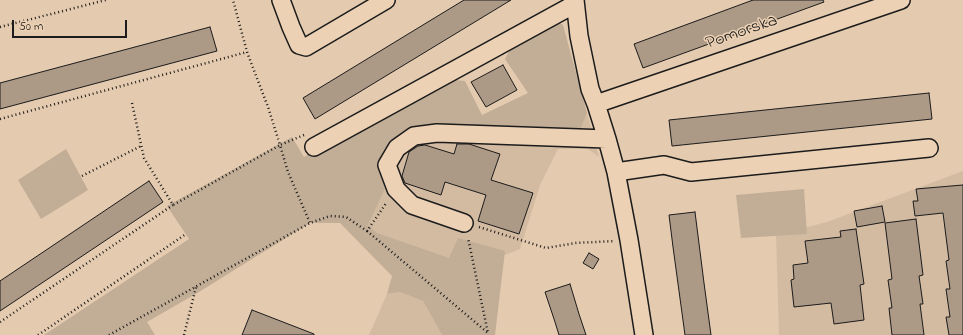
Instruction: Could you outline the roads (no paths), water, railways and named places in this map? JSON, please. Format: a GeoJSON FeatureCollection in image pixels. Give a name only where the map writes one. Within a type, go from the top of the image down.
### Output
{"type":"FeatureCollection","features":[{"type":"Feature","properties":{"kind":"street"},"geometry":{"type":"LineString","coordinates":[[281,0],[299,45],[306,47],[386,0]]}},
{"type":"Feature","properties":{"kind":"street","name":"Pomorska"},"geometry":{"type":"LineString","coordinates":[[596,104],[901,0]]}},
{"type":"Feature","properties":{"kind":"street"},"geometry":{"type":"LineString","coordinates":[[314,147],[575,2],[579,36],[590,89],[607,138],[616,172],[629,240],[644,335]]}},
{"type":"Feature","properties":{"kind":"street"},"geometry":{"type":"LineString","coordinates":[[464,223],[412,206],[396,189],[387,165],[397,148],[414,136],[437,133],[607,138]]}},
{"type":"Feature","properties":{"kind":"street"},"geometry":{"type":"LineString","coordinates":[[616,172],[664,165],[691,172],[929,148]]}}]}
